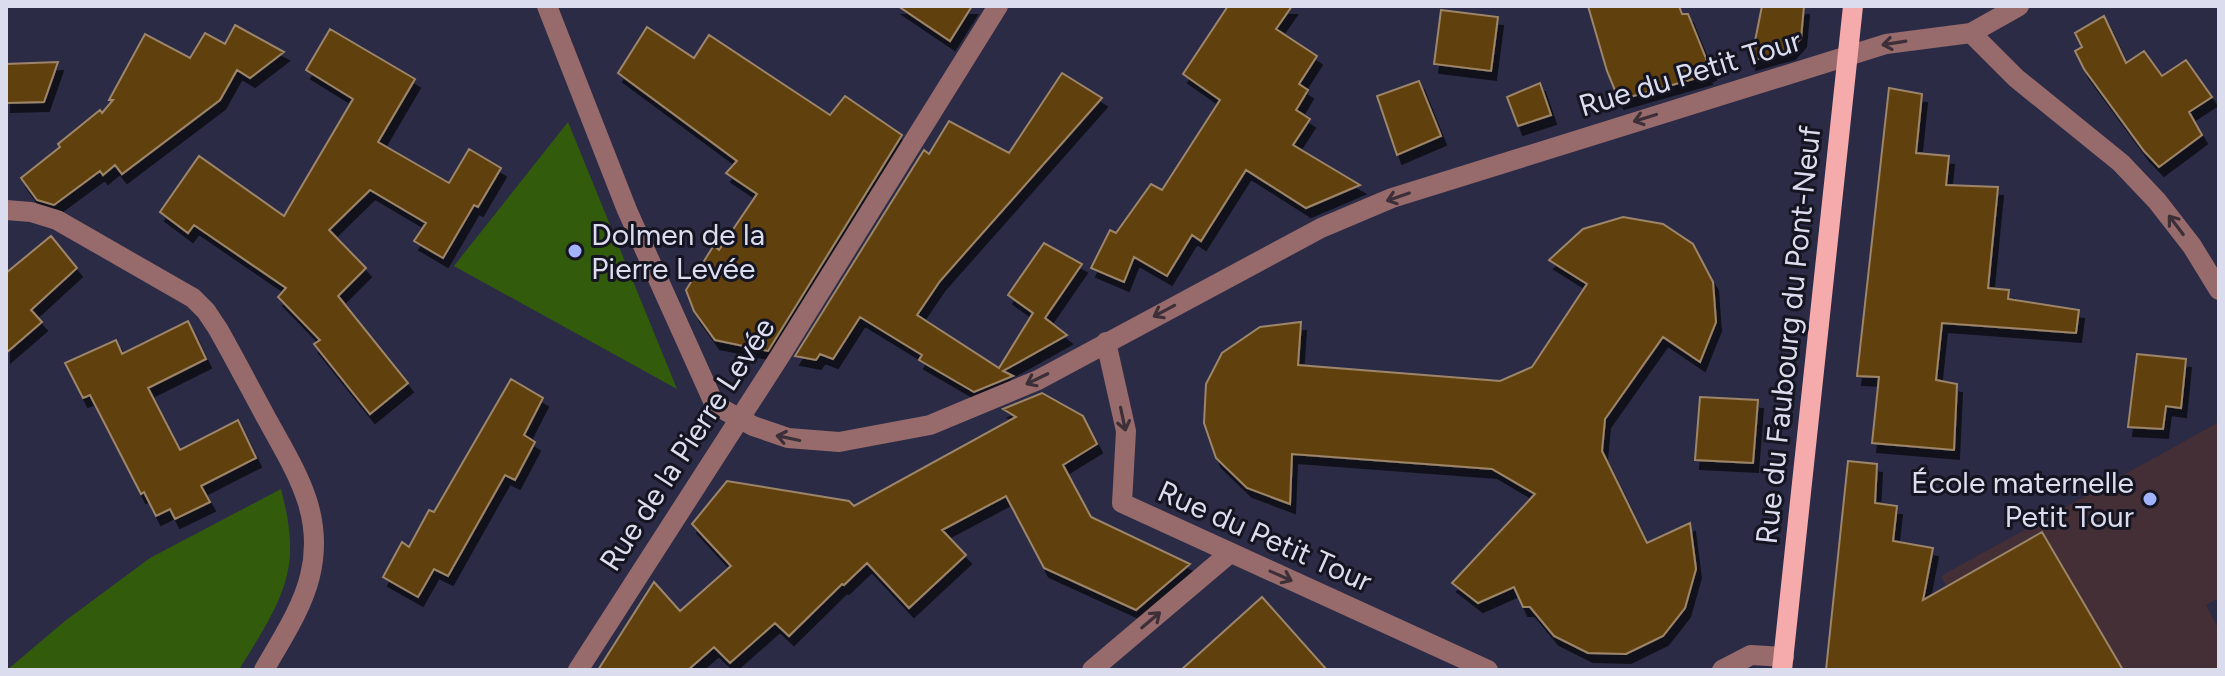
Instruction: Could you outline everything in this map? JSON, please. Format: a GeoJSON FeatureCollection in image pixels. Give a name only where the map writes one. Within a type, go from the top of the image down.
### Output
{"type":"FeatureCollection","features":[{"type":"Feature","properties":{"kind":"main road","name":"Rue du Faubourg du Pont-Neuf"},"geometry":{"type":"LineString","coordinates":[[1783,663],[1853,6]]}},
{"type":"Feature","properties":{"kind":"street","name":"Rue du Petit Tour"},"geometry":{"type":"LineString","coordinates":[[547,6],[627,210],[715,405],[774,435],[807,441],[839,442],[930,425],[1038,380],[1321,228],[1392,198],[1886,44],[1971,33]]}},
{"type":"Feature","properties":{"kind":"street","name":"Rue de la Pierre Levée"},"geometry":{"type":"LineString","coordinates":[[578,670],[998,6]]}},
{"type":"Feature","properties":{"kind":"street"},"geometry":{"type":"LineString","coordinates":[[2019,6],[1971,33],[2016,78],[2121,163],[2157,201],[2192,246],[2219,290]]}},
{"type":"Feature","properties":{"kind":"street"},"geometry":{"type":"LineString","coordinates":[[6,210],[31,212],[57,220],[193,298],[218,329],[301,479],[314,527],[310,578],[298,608],[264,670]]}},
{"type":"Feature","properties":{"kind":"street","name":"Rue du Petit Tour"},"geometry":{"type":"LineString","coordinates":[[1106,342],[1126,431],[1122,503],[1488,670]]}},
{"type":"Feature","properties":{"kind":"street"},"geometry":{"type":"LineString","coordinates":[[1092,670],[1230,553]]}},
{"type":"Feature","properties":{"kind":"street"},"geometry":{"type":"LineString","coordinates":[[1722,670],[1751,655],[1783,663]]}},
{"type":"Feature","properties":{"kind":"shaded area","name":"École maternelle Petit Tour"},"geometry":{"type":"Polygon","coordinates":[[[2219,422],[2219,598],[2206,605],[2219,630],[2219,668],[1990,670],[1941,576],[2219,422]]]}},
{"type":"Feature","properties":{"kind":"green space"},"geometry":{"type":"Polygon","coordinates":[[[568,122],[677,389],[454,266],[568,122]]]}},
{"type":"Feature","properties":{"kind":"green space"},"geometry":{"type":"Polygon","coordinates":[[[281,489],[290,543],[287,575],[273,612],[239,670],[7,670],[65,621],[150,558],[281,489]]]}},
{"type":"Feature","properties":{"kind":"building"},"geometry":{"type":"Polygon","coordinates":[[[898,6],[972,6],[950,41],[898,6]]]}},
{"type":"Feature","properties":{"kind":"building"},"geometry":{"type":"Polygon","coordinates":[[[1228,6],[1292,6],[1276,29],[1317,56],[1299,84],[1308,90],[1296,110],[1310,119],[1293,145],[1360,185],[1306,208],[1246,170],[1201,241],[1192,235],[1167,276],[1134,257],[1124,282],[1091,268],[1110,230],[1116,233],[1151,184],[1162,190],[1220,100],[1183,74],[1228,6]]]}},
{"type":"Feature","properties":{"kind":"building"},"geometry":{"type":"Polygon","coordinates":[[[1588,6],[1679,6],[1682,14],[1688,14],[1711,71],[1707,75],[1619,100],[1588,6]]]}},
{"type":"Feature","properties":{"kind":"building"},"geometry":{"type":"Polygon","coordinates":[[[1762,6],[1804,6],[1801,38],[1790,50],[1751,61],[1762,6]]]}},
{"type":"Feature","properties":{"kind":"building"},"geometry":{"type":"Polygon","coordinates":[[[1441,10],[1498,17],[1491,71],[1434,64],[1441,10]]]}},
{"type":"Feature","properties":{"kind":"building"},"geometry":{"type":"Polygon","coordinates":[[[2104,16],[2126,63],[2144,51],[2162,76],[2186,60],[2212,97],[2189,112],[2202,135],[2159,167],[2084,69],[2075,51],[2082,47],[2075,33],[2104,16]]]}},
{"type":"Feature","properties":{"kind":"building"},"geometry":{"type":"Polygon","coordinates":[[[235,25],[284,52],[250,78],[237,70],[220,100],[122,174],[115,165],[103,175],[100,171],[54,205],[37,200],[21,178],[100,110],[102,113],[113,100],[109,100],[145,34],[190,58],[205,33],[225,44],[235,25]]]}},
{"type":"Feature","properties":{"kind":"building"},"geometry":{"type":"Polygon","coordinates":[[[647,27],[694,58],[709,35],[830,115],[845,96],[902,135],[768,351],[715,340],[694,311],[686,290],[714,245],[719,250],[757,194],[726,173],[737,161],[618,73],[647,27]]]}},
{"type":"Feature","properties":{"kind":"building"},"geometry":{"type":"Polygon","coordinates":[[[330,29],[415,79],[378,142],[449,183],[469,149],[501,168],[478,207],[474,205],[443,258],[414,241],[426,223],[370,190],[329,230],[366,268],[338,296],[408,383],[370,414],[314,344],[320,340],[278,297],[286,288],[194,225],[188,233],[160,212],[199,156],[284,216],[353,99],[306,70],[330,29]]]}},
{"type":"Feature","properties":{"kind":"building"},"geometry":{"type":"Polygon","coordinates":[[[58,62],[44,102],[6,103],[6,64],[58,62]]]}},
{"type":"Feature","properties":{"kind":"building"},"geometry":{"type":"Polygon","coordinates":[[[1062,73],[1102,98],[940,281],[917,315],[999,368],[1033,313],[1008,295],[1044,243],[1082,264],[1045,318],[1067,335],[1003,371],[1013,376],[974,392],[919,360],[922,355],[860,317],[833,359],[820,354],[816,360],[795,356],[924,150],[929,154],[949,121],[1009,153],[1062,73]]]}},
{"type":"Feature","properties":{"kind":"building"},"geometry":{"type":"Polygon","coordinates":[[[1419,81],[1441,136],[1397,155],[1377,96],[1419,81]]]}},
{"type":"Feature","properties":{"kind":"building"},"geometry":{"type":"Polygon","coordinates":[[[1540,83],[1551,115],[1518,126],[1507,97],[1540,83]]]}},
{"type":"Feature","properties":{"kind":"building"},"geometry":{"type":"Polygon","coordinates":[[[1889,88],[1922,94],[1916,153],[1949,156],[1946,185],[1998,187],[1988,288],[2009,290],[2008,299],[2079,310],[2076,333],[1942,323],[1936,380],[1957,384],[1954,450],[1872,443],[1879,377],[1857,376],[1889,88]]]}},
{"type":"Feature","properties":{"kind":"building"},"geometry":{"type":"Polygon","coordinates":[[[1623,217],[1663,224],[1693,244],[1713,282],[1716,322],[1700,362],[1663,337],[1605,419],[1602,451],[1647,543],[1690,523],[1696,569],[1685,608],[1663,636],[1626,654],[1588,653],[1554,636],[1530,607],[1523,607],[1514,587],[1478,603],[1452,583],[1535,494],[1492,469],[1292,454],[1290,504],[1247,488],[1216,458],[1204,423],[1206,384],[1222,353],[1260,327],[1301,322],[1298,365],[1500,381],[1532,367],[1587,284],[1549,260],[1583,229],[1623,217]]]}},
{"type":"Feature","properties":{"kind":"building"},"geometry":{"type":"Polygon","coordinates":[[[51,236],[77,268],[31,310],[42,322],[6,353],[6,273],[51,236]]]}},
{"type":"Feature","properties":{"kind":"building"},"geometry":{"type":"Polygon","coordinates":[[[188,321],[206,359],[148,388],[180,450],[238,420],[256,458],[201,486],[210,502],[175,519],[170,509],[156,516],[144,492],[141,494],[90,395],[83,398],[65,363],[116,340],[122,354],[188,321]]]}},
{"type":"Feature","properties":{"kind":"building"},"geometry":{"type":"Polygon","coordinates":[[[2137,354],[2186,359],[2181,408],[2166,406],[2163,429],[2128,427],[2137,354]]]}},
{"type":"Feature","properties":{"kind":"building"},"geometry":{"type":"Polygon","coordinates":[[[511,379],[543,398],[524,435],[535,442],[515,480],[505,475],[448,576],[434,569],[418,597],[383,577],[402,542],[409,547],[429,510],[434,512],[511,379]]]}},
{"type":"Feature","properties":{"kind":"building"},"geometry":{"type":"Polygon","coordinates":[[[1042,393],[1083,416],[1097,444],[1063,465],[1091,517],[1190,564],[1136,610],[1044,568],[1006,496],[942,530],[966,555],[909,608],[867,563],[789,636],[775,623],[730,663],[714,647],[688,670],[598,670],[654,582],[680,611],[731,566],[692,524],[727,481],[849,501],[854,506],[1016,417],[1003,409],[1042,393]]]}},
{"type":"Feature","properties":{"kind":"building"},"geometry":{"type":"Polygon","coordinates":[[[1700,397],[1758,400],[1753,463],[1695,460],[1700,397]]]}},
{"type":"Feature","properties":{"kind":"building"},"geometry":{"type":"Polygon","coordinates":[[[1848,461],[1877,464],[1875,503],[1897,506],[1893,541],[1933,548],[1923,600],[2042,532],[2123,670],[1826,670],[1848,461]]]}},
{"type":"Feature","properties":{"kind":"building"},"geometry":{"type":"Polygon","coordinates":[[[1262,597],[1327,670],[1181,670],[1262,597]]]}},
{"type":"Feature","properties":{"kind":"place","name":"Dolmen de la Pierre Levée"},"geometry":{"type":"Point","coordinates":[575,251]}},
{"type":"Feature","properties":{"kind":"place","name":"École maternelle Petit Tour"},"geometry":{"type":"Point","coordinates":[2150,499]}}]}
